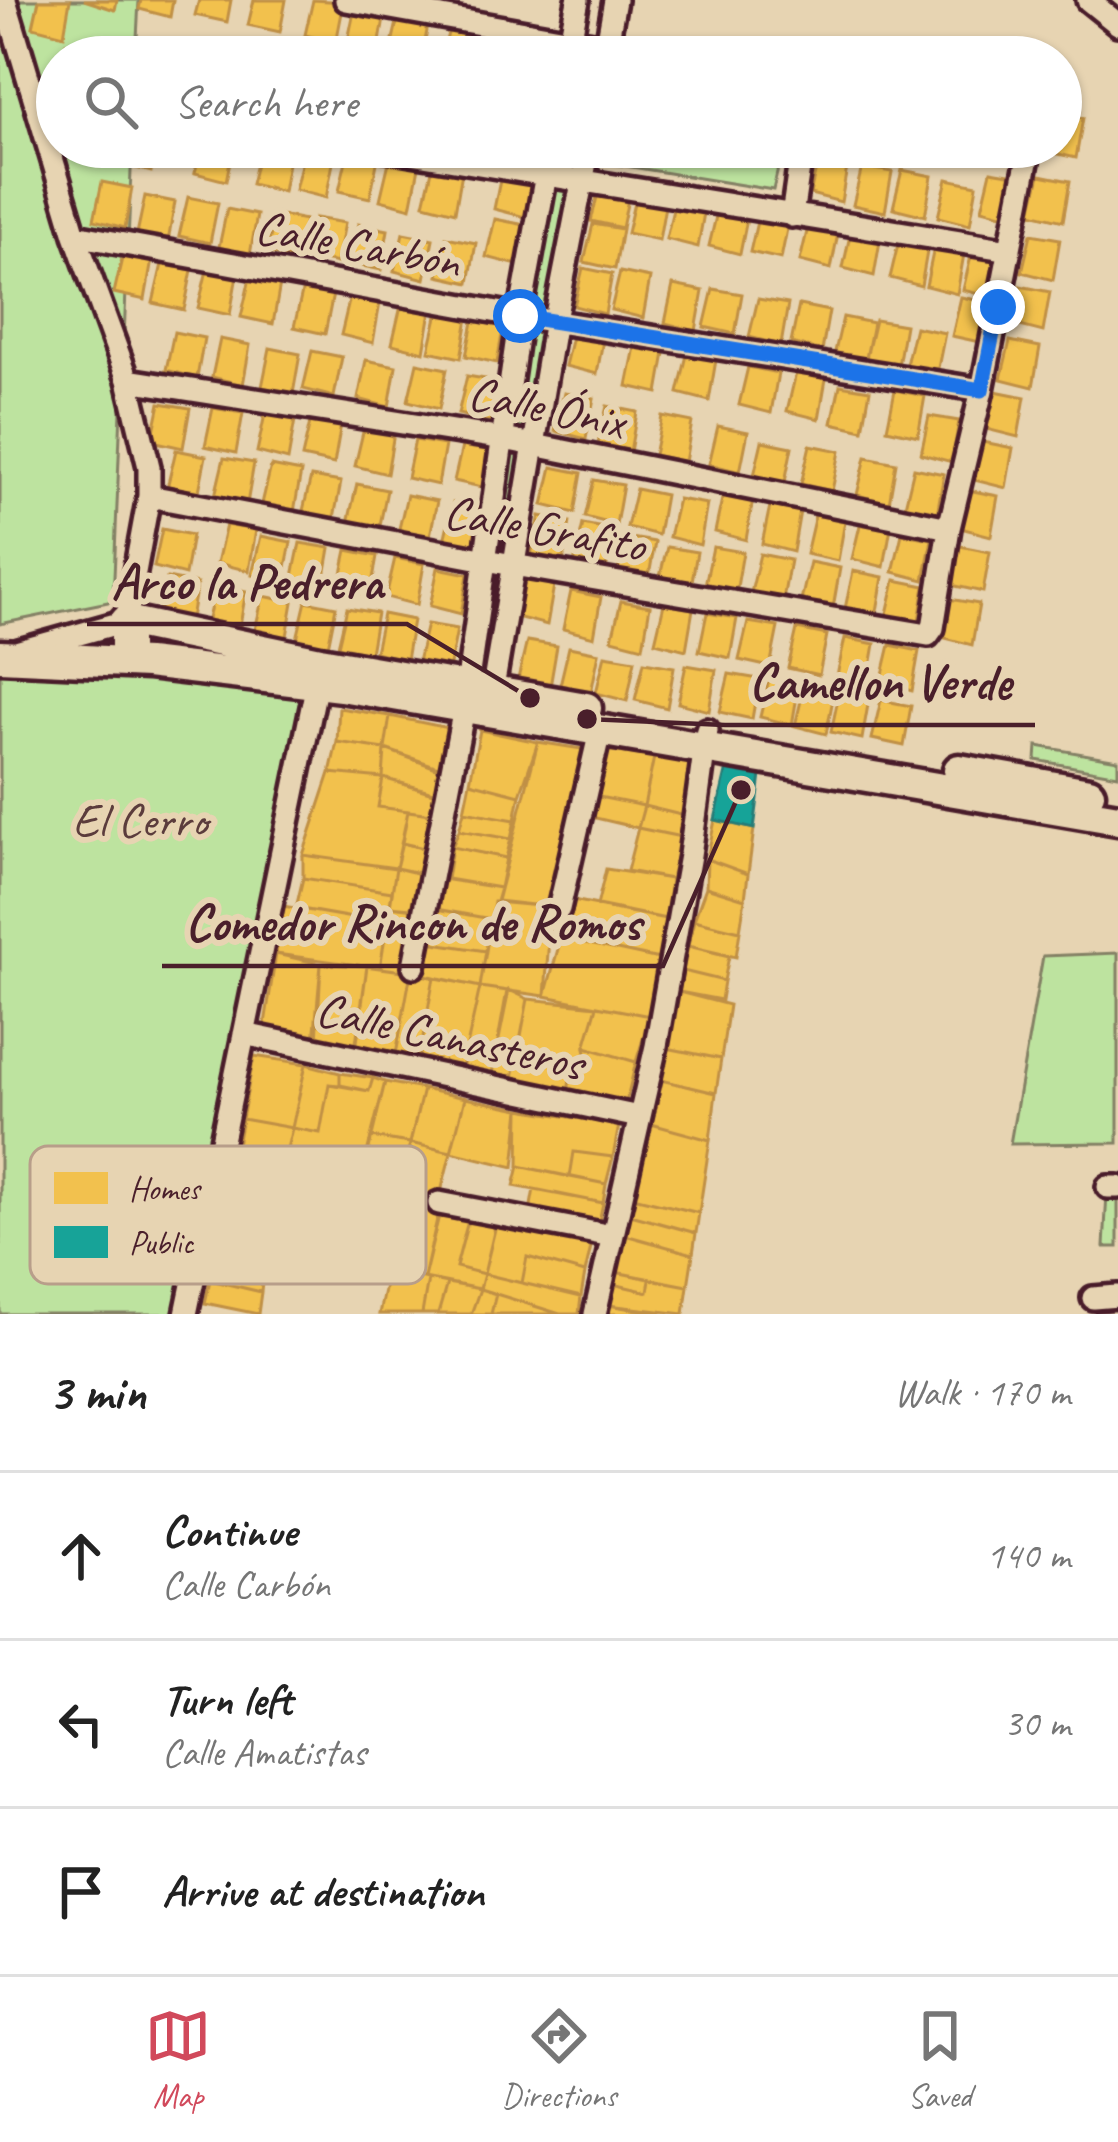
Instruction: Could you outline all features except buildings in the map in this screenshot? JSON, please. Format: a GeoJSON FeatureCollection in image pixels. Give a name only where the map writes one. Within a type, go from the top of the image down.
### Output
{"type":"FeatureCollection","features":[{"type":"Feature","properties":{"kind":"main road"},"geometry":{"type":"LineString","coordinates":[[126,662],[126,621],[320,662],[601,731],[706,739]]}},
{"type":"Feature","properties":{"kind":"main road"},"geometry":{"type":"LineString","coordinates":[[2,656],[126,662],[478,699],[1015,790],[1118,798]]}},
{"type":"Feature","properties":{"kind":"main road"},"geometry":{"type":"LineString","coordinates":[[1015,790],[1118,819]]}},
{"type":"Feature","properties":{"kind":"street"},"geometry":{"type":"LineString","coordinates":[[5,0],[36,70]]}},
{"type":"Feature","properties":{"kind":"street"},"geometry":{"type":"LineString","coordinates":[[346,0],[510,36]]}},
{"type":"Feature","properties":{"kind":"street"},"geometry":{"type":"LineString","coordinates":[[571,36],[578,0]]}},
{"type":"Feature","properties":{"kind":"street"},"geometry":{"type":"LineString","coordinates":[[609,36],[615,0]]}},
{"type":"Feature","properties":{"kind":"street"},"geometry":{"type":"LineString","coordinates":[[1088,0],[1118,24]]}},
{"type":"Feature","properties":{"kind":"street"},"geometry":{"type":"LineString","coordinates":[[2,656],[126,621],[148,496],[149,466],[128,380],[75,235],[61,168]]}},
{"type":"Feature","properties":{"kind":"street"},"geometry":{"type":"LineString","coordinates":[[503,168],[1010,250]]}},
{"type":"Feature","properties":{"kind":"street"},"geometry":{"type":"LineString","coordinates":[[478,699],[486,559],[520,316],[547,168]]}},
{"type":"Feature","properties":{"kind":"street"},"geometry":{"type":"LineString","coordinates":[[414,966],[513,566],[586,168]]}},
{"type":"Feature","properties":{"kind":"street"},"geometry":{"type":"LineString","coordinates":[[792,216],[799,168]]}},
{"type":"Feature","properties":{"kind":"street"},"geometry":{"type":"LineString","coordinates":[[949,528],[1026,168]]}},
{"type":"Feature","properties":{"kind":"street","name":"Calle Carbón"},"geometry":{"type":"LineString","coordinates":[[75,235],[520,316],[982,390]]}},
{"type":"Feature","properties":{"kind":"street","name":"Calle Ónix"},"geometry":{"type":"LineString","coordinates":[[128,380],[504,440],[949,528]]}},
{"type":"Feature","properties":{"kind":"street","name":"Calle Grafito"},"geometry":{"type":"LineString","coordinates":[[148,496],[513,566],[928,635],[949,528]]}},
{"type":"Feature","properties":{"kind":"street"},"geometry":{"type":"LineString","coordinates":[[221,1146],[317,683]]}},
{"type":"Feature","properties":{"kind":"street"},"geometry":{"type":"LineString","coordinates":[[559,909],[601,731]]}},
{"type":"Feature","properties":{"kind":"street"},"geometry":{"type":"LineString","coordinates":[[595,1314],[656,1046],[706,739]]}},
{"type":"Feature","properties":{"kind":"street","name":"Calle Canasteros"},"geometry":{"type":"LineString","coordinates":[[244,1034],[639,1117]]}},
{"type":"Feature","properties":{"kind":"street"},"geometry":{"type":"LineString","coordinates":[[439,1203],[612,1236]]}},
{"type":"Feature","properties":{"kind":"street"},"geometry":{"type":"LineString","coordinates":[[186,1314],[192,1284]]}},
{"type":"Feature","properties":{"kind":"street"},"geometry":{"type":"LineString","coordinates":[[1094,1298],[1118,1296]]}},
{"type":"Feature","properties":{"kind":"green space"},"geometry":{"type":"Polygon","coordinates":[[[0,0],[139,0],[137,36],[36,36],[36,168],[131,168],[113,601],[0,624],[0,0]]]}},
{"type":"Feature","properties":{"kind":"green space"},"geometry":{"type":"Polygon","coordinates":[[[555,168],[576,168],[484,676],[471,675],[555,168]]]}},
{"type":"Feature","properties":{"kind":"green space"},"geometry":{"type":"Polygon","coordinates":[[[638,168],[778,168],[773,190],[638,168]]]}},
{"type":"Feature","properties":{"kind":"green space","name":"El Cerro"},"geometry":{"type":"Polygon","coordinates":[[[0,665],[123,670],[305,699],[219,1146],[30,1146],[30,1284],[193,1284],[187,1314],[0,1314],[0,665]]]}},
{"type":"Feature","properties":{"kind":"green space"},"geometry":{"type":"Polygon","coordinates":[[[1037,746],[1118,760],[1118,775],[1036,760],[1037,746]]]}},
{"type":"Feature","properties":{"kind":"green space"},"geometry":{"type":"Polygon","coordinates":[[[1118,953],[1118,1143],[1010,1144],[1043,956],[1118,953]]]}},
{"type":"Feature","properties":{"kind":"green space"},"geometry":{"type":"Polygon","coordinates":[[[1107,1193],[1118,1193],[1118,1247],[1104,1247],[1107,1193]]]}},
{"type":"Feature","properties":{"kind":"place","name":"Arco la Pedrera"},"geometry":{"type":"Point","coordinates":[530,698]}},
{"type":"Feature","properties":{"kind":"place","name":"Camellon Verde"},"geometry":{"type":"Point","coordinates":[587,719]}},
{"type":"Feature","properties":{"kind":"place","name":"Comedor Rincon de Romos"},"geometry":{"type":"Point","coordinates":[741,790]}},
{"type":"Feature","properties":{"kind":"route"},"geometry":{"type":"LineString","coordinates":[[520,316],[982,390],[998,307]]}}]}
